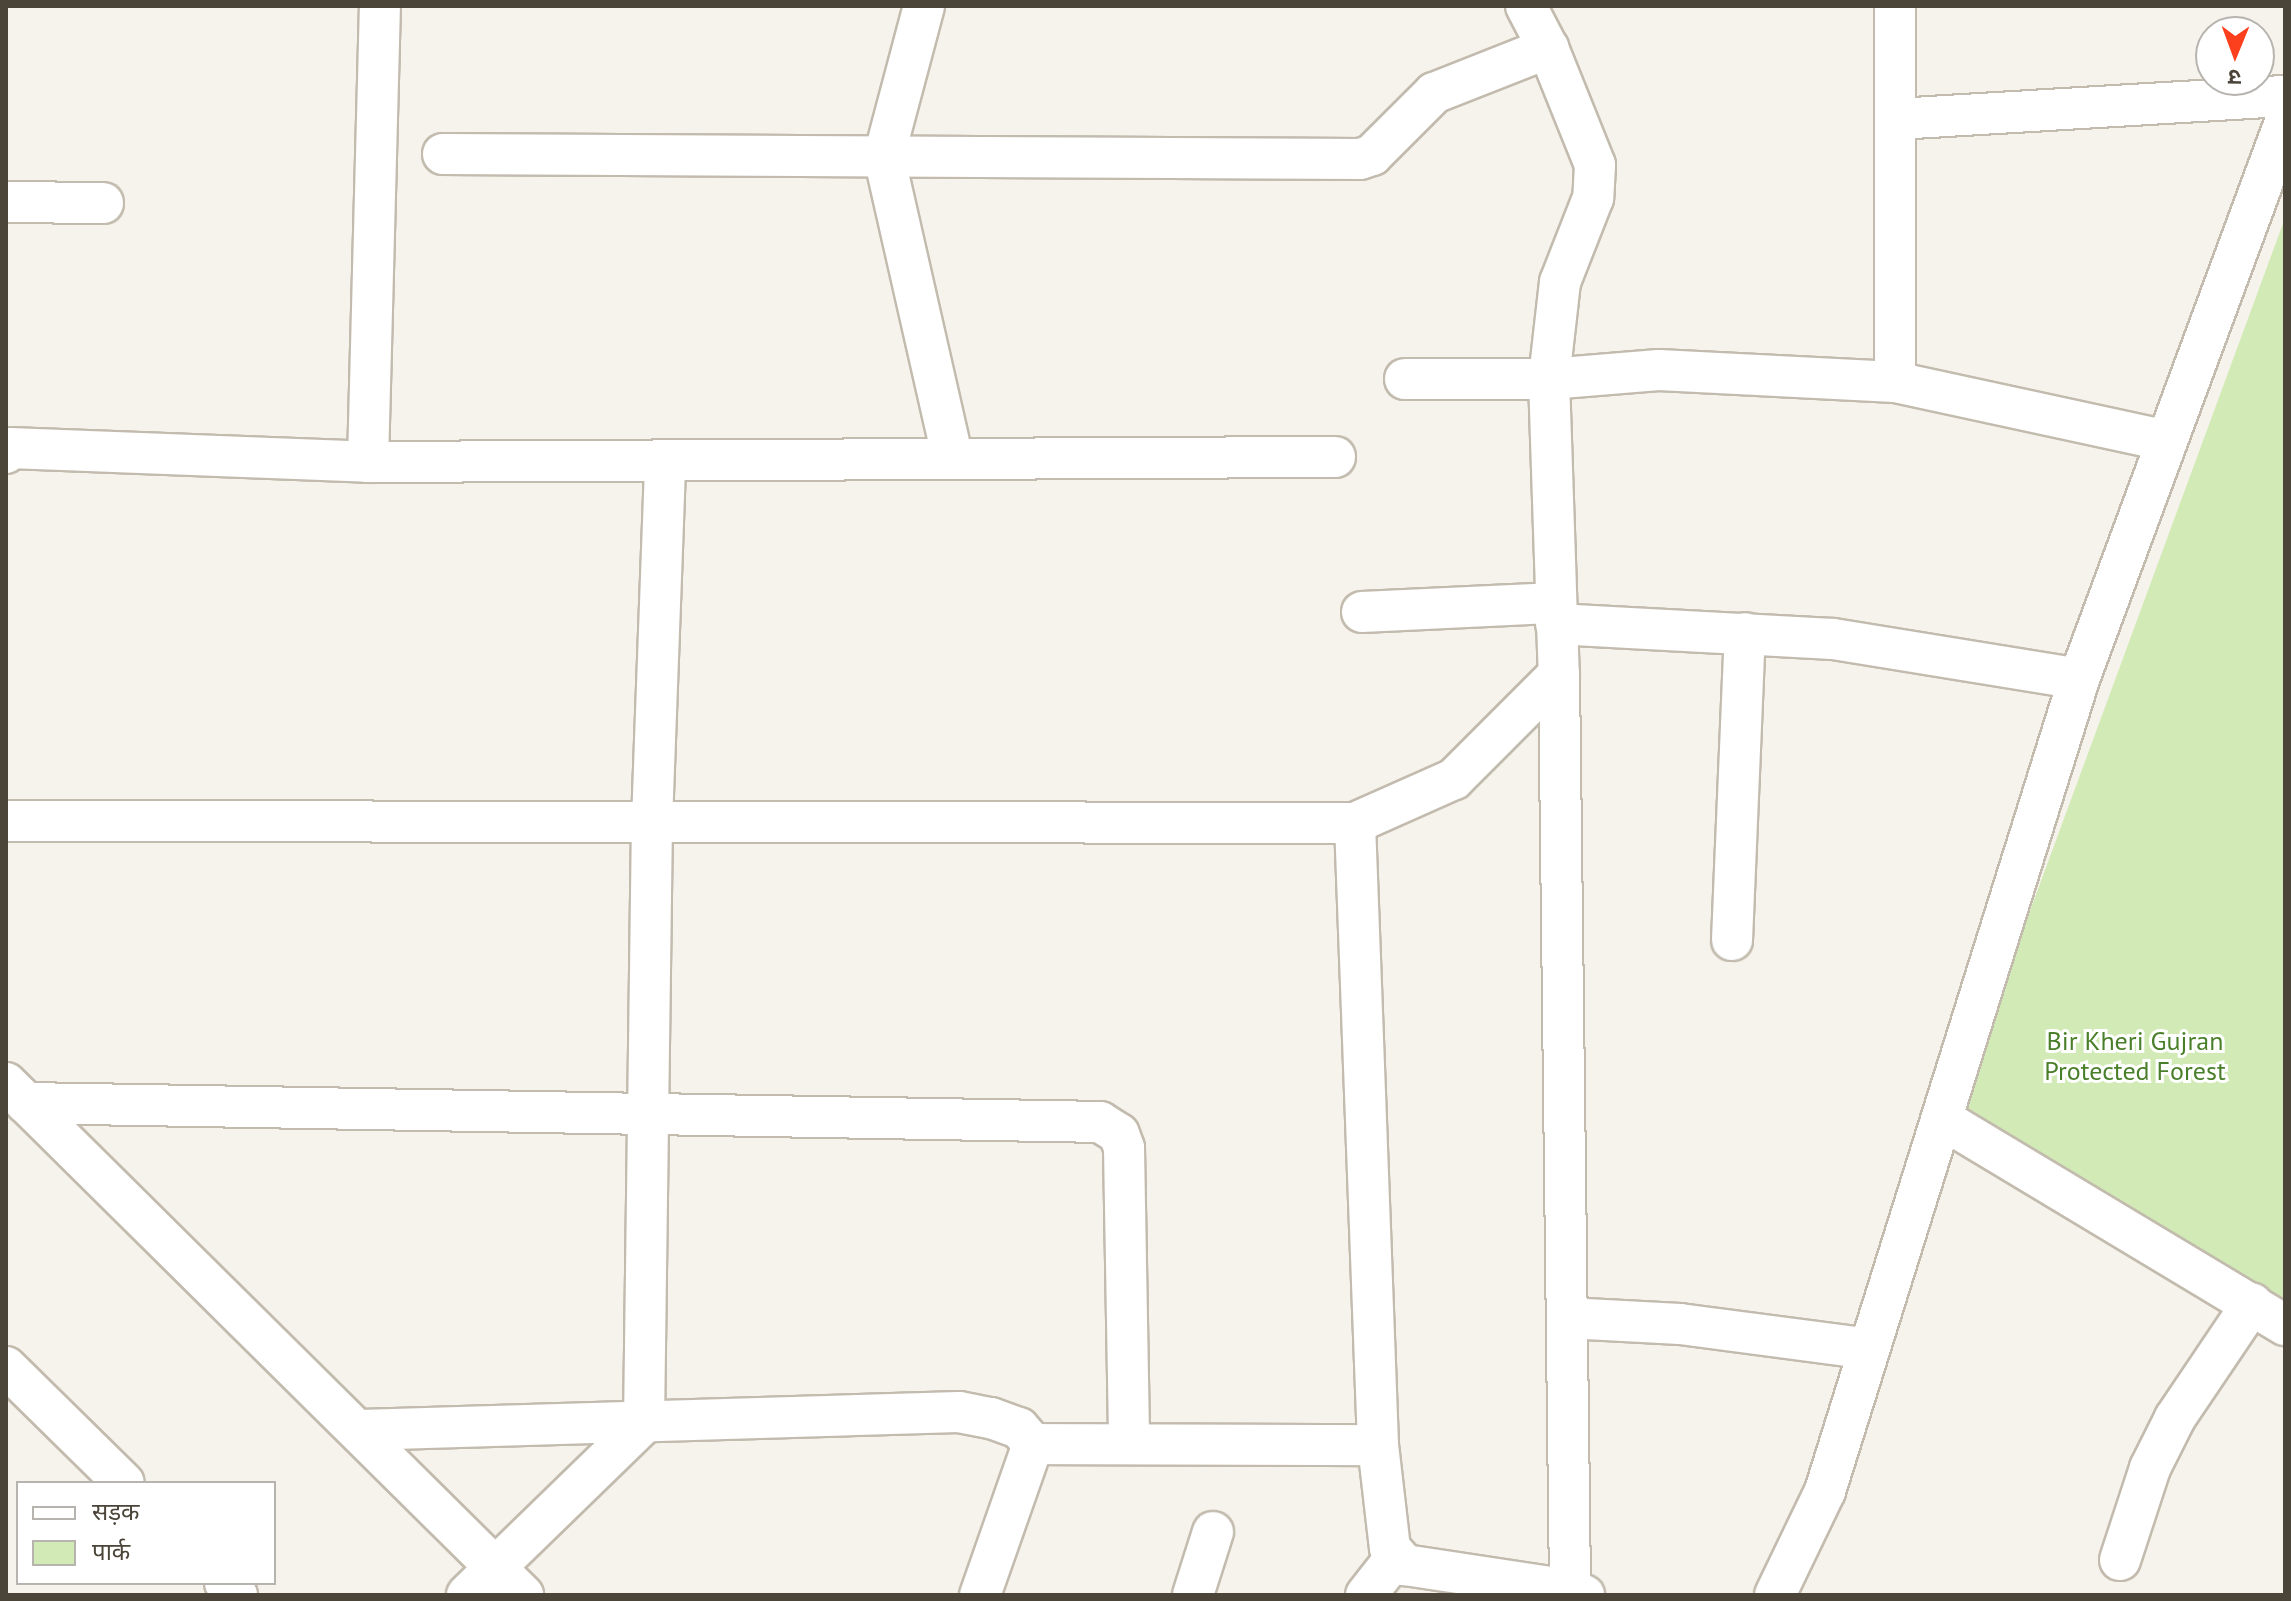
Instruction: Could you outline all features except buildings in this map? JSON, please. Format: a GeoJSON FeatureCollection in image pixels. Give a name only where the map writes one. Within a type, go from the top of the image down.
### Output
{"type":"FeatureCollection","features":[{"type":"Feature","properties":{"kind":"street"},"geometry":{"type":"LineString","coordinates":[[368,462],[380,6]]}},
{"type":"Feature","properties":{"kind":"street"},"geometry":{"type":"LineString","coordinates":[[924,6],[884,156],[952,456]]}},
{"type":"Feature","properties":{"kind":"street"},"geometry":{"type":"LineString","coordinates":[[1355,823],[1378,1445],[1395,1558],[1405,1565],[1562,1592],[1567,1318],[1559,674],[1549,379],[1560,282],[1593,198],[1595,165],[1548,48],[1526,6]]}},
{"type":"Feature","properties":{"kind":"street"},"geometry":{"type":"LineString","coordinates":[[1895,6],[1895,382]]}},
{"type":"Feature","properties":{"kind":"street"},"geometry":{"type":"LineString","coordinates":[[443,154],[1360,159],[1372,155],[1434,93],[1548,48]]}},
{"type":"Feature","properties":{"kind":"street"},"geometry":{"type":"LineString","coordinates":[[1896,119],[2285,96]]}},
{"type":"Feature","properties":{"kind":"street"},"geometry":{"type":"LineString","coordinates":[[1775,1595],[1825,1491],[2079,679],[2285,122]]}},
{"type":"Feature","properties":{"kind":"street"},"geometry":{"type":"LineString","coordinates":[[6,202],[103,203]]}},
{"type":"Feature","properties":{"kind":"street"},"geometry":{"type":"LineString","coordinates":[[1405,379],[1549,379],[1659,370],[1895,382],[2167,441]]}},
{"type":"Feature","properties":{"kind":"street"},"geometry":{"type":"LineString","coordinates":[[6,453],[10,448],[368,462],[665,463],[952,456],[1335,457]]}},
{"type":"Feature","properties":{"kind":"street"},"geometry":{"type":"LineString","coordinates":[[467,1595],[644,1423],[652,822],[665,463]]}},
{"type":"Feature","properties":{"kind":"street"},"geometry":{"type":"LineString","coordinates":[[1362,612],[1556,613],[1833,639],[2079,679]]}},
{"type":"Feature","properties":{"kind":"street"},"geometry":{"type":"LineString","coordinates":[[1732,940],[1745,633]]}},
{"type":"Feature","properties":{"kind":"street"},"geometry":{"type":"LineString","coordinates":[[6,821],[1355,823],[1454,779],[1559,674]]}},
{"type":"Feature","properties":{"kind":"street"},"geometry":{"type":"LineString","coordinates":[[16,1093],[649,1116],[1100,1122],[1119,1134],[1129,1444]]}},
{"type":"Feature","properties":{"kind":"street"},"geometry":{"type":"LineString","coordinates":[[16,1093],[360,1430],[523,1595]]}},
{"type":"Feature","properties":{"kind":"street"},"geometry":{"type":"LineString","coordinates":[[1942,1119],[2268,1315],[2175,1418],[2150,1468],[2120,1560]]}},
{"type":"Feature","properties":{"kind":"street"},"geometry":{"type":"LineString","coordinates":[[1567,1318],[1680,1324],[1869,1349]]}},
{"type":"Feature","properties":{"kind":"street"},"geometry":{"type":"LineString","coordinates":[[6,1367],[122,1481]]}},
{"type":"Feature","properties":{"kind":"street"},"geometry":{"type":"LineString","coordinates":[[360,1430],[959,1412],[1019,1428],[1033,1444],[1378,1445]]}},
{"type":"Feature","properties":{"kind":"street"},"geometry":{"type":"LineString","coordinates":[[980,1595],[1033,1444]]}},
{"type":"Feature","properties":{"kind":"street"},"geometry":{"type":"LineString","coordinates":[[1193,1595],[1213,1532]]}},
{"type":"Feature","properties":{"kind":"street"},"geometry":{"type":"LineString","coordinates":[[1366,1595],[1395,1558]]}},
{"type":"Feature","properties":{"kind":"green space","name":"Bir Kheri Gujran Protected Forest"},"geometry":{"type":"Polygon","coordinates":[[[2285,218],[2285,1312],[1952,1123],[2285,218]]]}}]}
